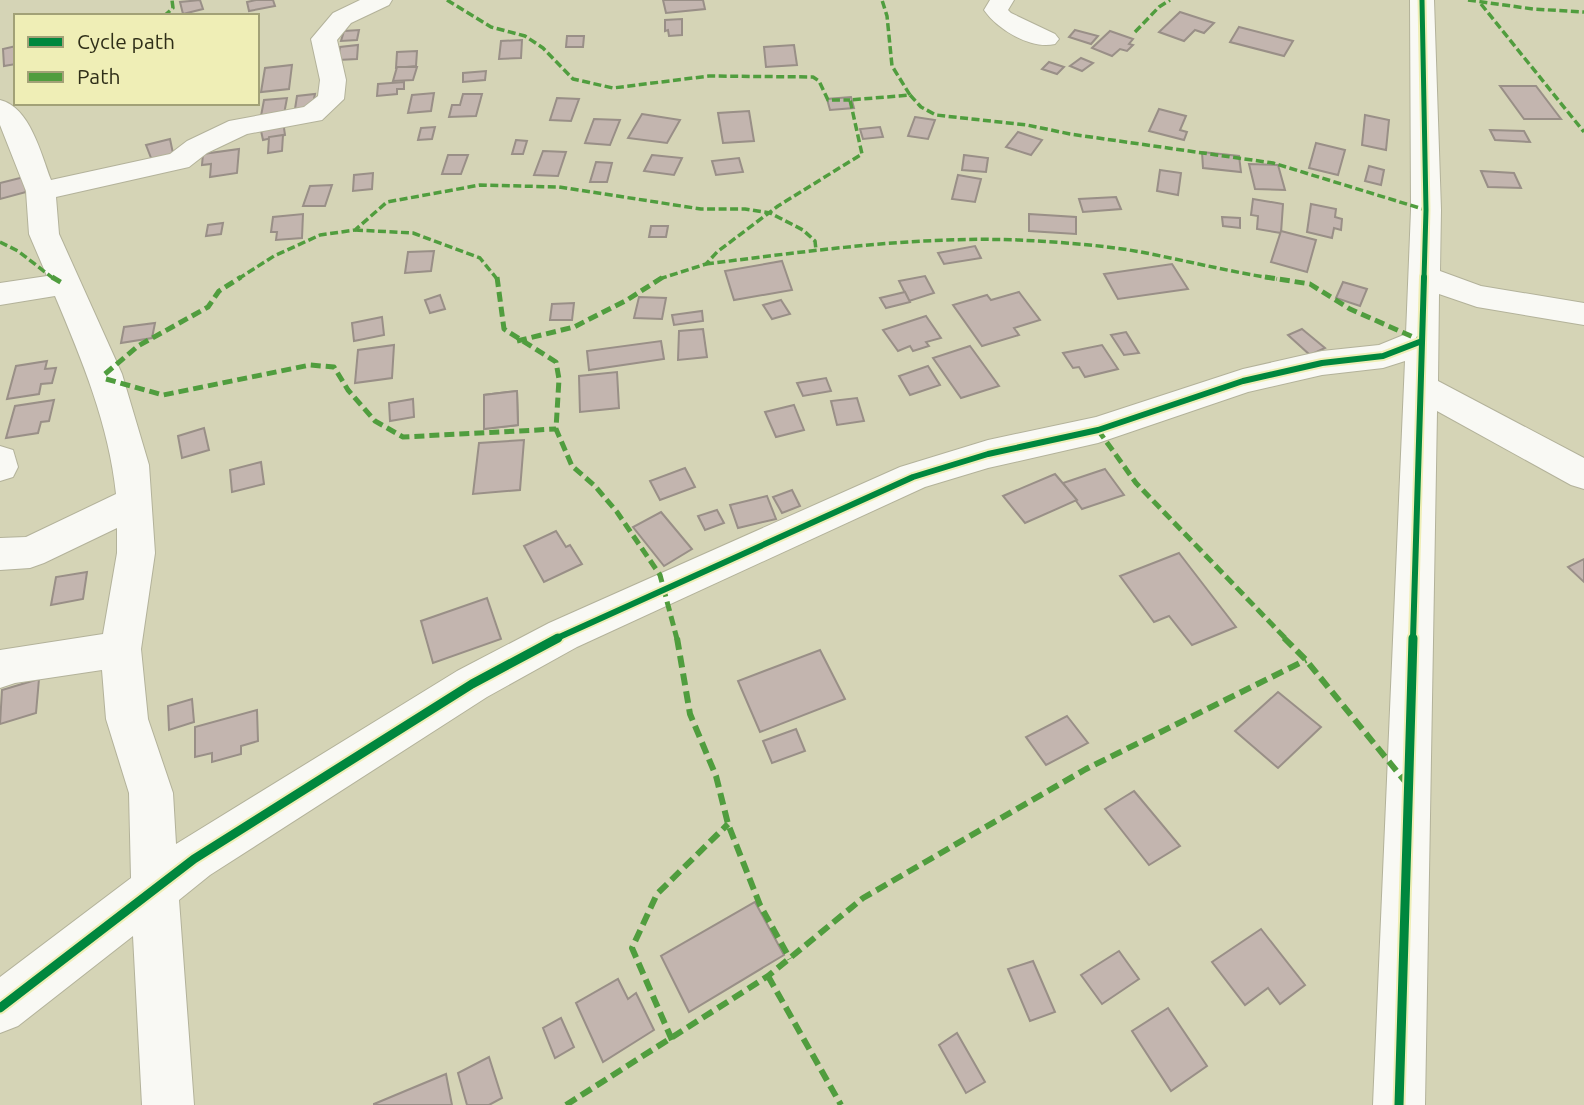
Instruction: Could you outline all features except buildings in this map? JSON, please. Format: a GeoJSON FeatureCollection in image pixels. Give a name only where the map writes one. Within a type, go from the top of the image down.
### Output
{"type":"FeatureCollection","features":[{"type":"Feature","properties":{"kind":"street"},"geometry":{"type":"LineString","coordinates":[[41,191],[156,168],[178,161],[197,147],[239,127],[312,114],[331,99],[333,80],[324,39],[342,18],[380,0]]}},
{"type":"Feature","properties":{"kind":"street"},"geometry":{"type":"LineString","coordinates":[[1002,0],[996,10],[1002,18],[1046,39]]}},
{"type":"Feature","properties":{"kind":"street"},"geometry":{"type":"LineString","coordinates":[[1399,1105],[1426,210],[1422,0]]}},
{"type":"Feature","properties":{"kind":"street"},"geometry":{"type":"LineString","coordinates":[[12,127],[41,191],[44,234],[105,373],[131,465],[136,553],[121,649],[127,719],[151,793],[154,890],[168,1105]]}},
{"type":"Feature","properties":{"kind":"street"},"geometry":{"type":"LineString","coordinates":[[1424,277],[1477,296],[1584,314]]}},
{"type":"Feature","properties":{"kind":"street"},"geometry":{"type":"LineString","coordinates":[[0,294],[64,284]]}},
{"type":"Feature","properties":{"kind":"street"},"geometry":{"type":"LineString","coordinates":[[0,1008],[194,859],[472,684],[563,635],[913,477],[988,454],[1098,430],[1243,381],[1322,363],[1383,356],[1422,341]]}},
{"type":"Feature","properties":{"kind":"street"},"geometry":{"type":"LineString","coordinates":[[1421,387],[1584,475]]}},
{"type":"Feature","properties":{"kind":"street"},"geometry":{"type":"LineString","coordinates":[[0,460],[0,467]]}},
{"type":"Feature","properties":{"kind":"street"},"geometry":{"type":"LineString","coordinates":[[0,554],[30,552],[135,502]]}},
{"type":"Feature","properties":{"kind":"street"},"geometry":{"type":"LineString","coordinates":[[0,670],[5,666],[121,649]]}},
{"type":"Feature","properties":{"kind":"marked path"},"geometry":{"type":"LineString","coordinates":[[166,14],[173,8],[172,0]]}},
{"type":"Feature","properties":{"kind":"marked path"},"geometry":{"type":"LineString","coordinates":[[447,0],[491,27],[525,36],[543,48],[573,79],[613,88],[709,76],[813,77],[819,81],[828,100],[850,100]]}},
{"type":"Feature","properties":{"kind":"marked path"},"geometry":{"type":"LineString","coordinates":[[517,341],[574,327],[627,300],[661,278],[706,264],[717,252],[778,206],[862,154],[850,100],[910,95],[892,66],[887,16],[882,0]]}},
{"type":"Feature","properties":{"kind":"marked path"},"geometry":{"type":"LineString","coordinates":[[1135,32],[1159,7],[1170,0]]}},
{"type":"Feature","properties":{"kind":"marked path"},"geometry":{"type":"LineString","coordinates":[[1468,0],[1533,9],[1584,12]]}},
{"type":"Feature","properties":{"kind":"marked path"},"geometry":{"type":"LineString","coordinates":[[1481,4],[1584,132]]}},
{"type":"Feature","properties":{"kind":"marked path"},"geometry":{"type":"LineString","coordinates":[[910,95],[921,107],[936,115],[1027,125],[1070,134],[1273,163],[1426,210]]}},
{"type":"Feature","properties":{"kind":"marked path"},"geometry":{"type":"LineString","coordinates":[[105,374],[138,346],[208,307],[219,291],[274,256],[320,235],[355,230],[387,202],[480,185],[559,187],[701,209],[745,209],[770,213],[803,230],[815,241],[816,250]]}},
{"type":"Feature","properties":{"kind":"marked path"},"geometry":{"type":"LineString","coordinates":[[355,230],[413,233],[480,258],[497,276],[504,329],[556,362],[559,379],[556,429],[572,466],[595,486],[617,512],[660,575],[680,650],[682,680],[690,714],[716,776],[728,824],[760,905],[790,959]]}},
{"type":"Feature","properties":{"kind":"marked path"},"geometry":{"type":"LineString","coordinates":[[706,264],[816,250],[961,240],[1020,240],[1139,252],[1230,272],[1310,284],[1350,309],[1422,341]]}},
{"type":"Feature","properties":{"kind":"marked path"},"geometry":{"type":"LineString","coordinates":[[0,242],[18,251],[64,284]]}},
{"type":"Feature","properties":{"kind":"marked path"},"geometry":{"type":"LineString","coordinates":[[106,379],[163,395],[310,365],[334,367],[348,390],[375,421],[403,437],[556,429]]}},
{"type":"Feature","properties":{"kind":"marked path"},"geometry":{"type":"LineString","coordinates":[[1098,430],[1136,483],[1306,660],[1408,785]]}},
{"type":"Feature","properties":{"kind":"marked path"},"geometry":{"type":"LineString","coordinates":[[566,1105],[768,976],[863,898],[1086,769],[1306,660]]}},
{"type":"Feature","properties":{"kind":"marked path"},"geometry":{"type":"LineString","coordinates":[[672,1040],[632,948],[657,894],[728,824]]}},
{"type":"Feature","properties":{"kind":"marked path"},"geometry":{"type":"LineString","coordinates":[[768,976],[841,1105]]}},
{"type":"Feature","properties":{"kind":"cycle path"},"geometry":{"type":"LineString","coordinates":[[1399,1105],[1426,210],[1422,0]]}},
{"type":"Feature","properties":{"kind":"cycle path"},"geometry":{"type":"LineString","coordinates":[[0,1008],[194,859],[472,684],[563,635],[913,477],[988,454],[1098,430],[1243,381],[1322,363],[1383,356],[1422,341]]}}]}
